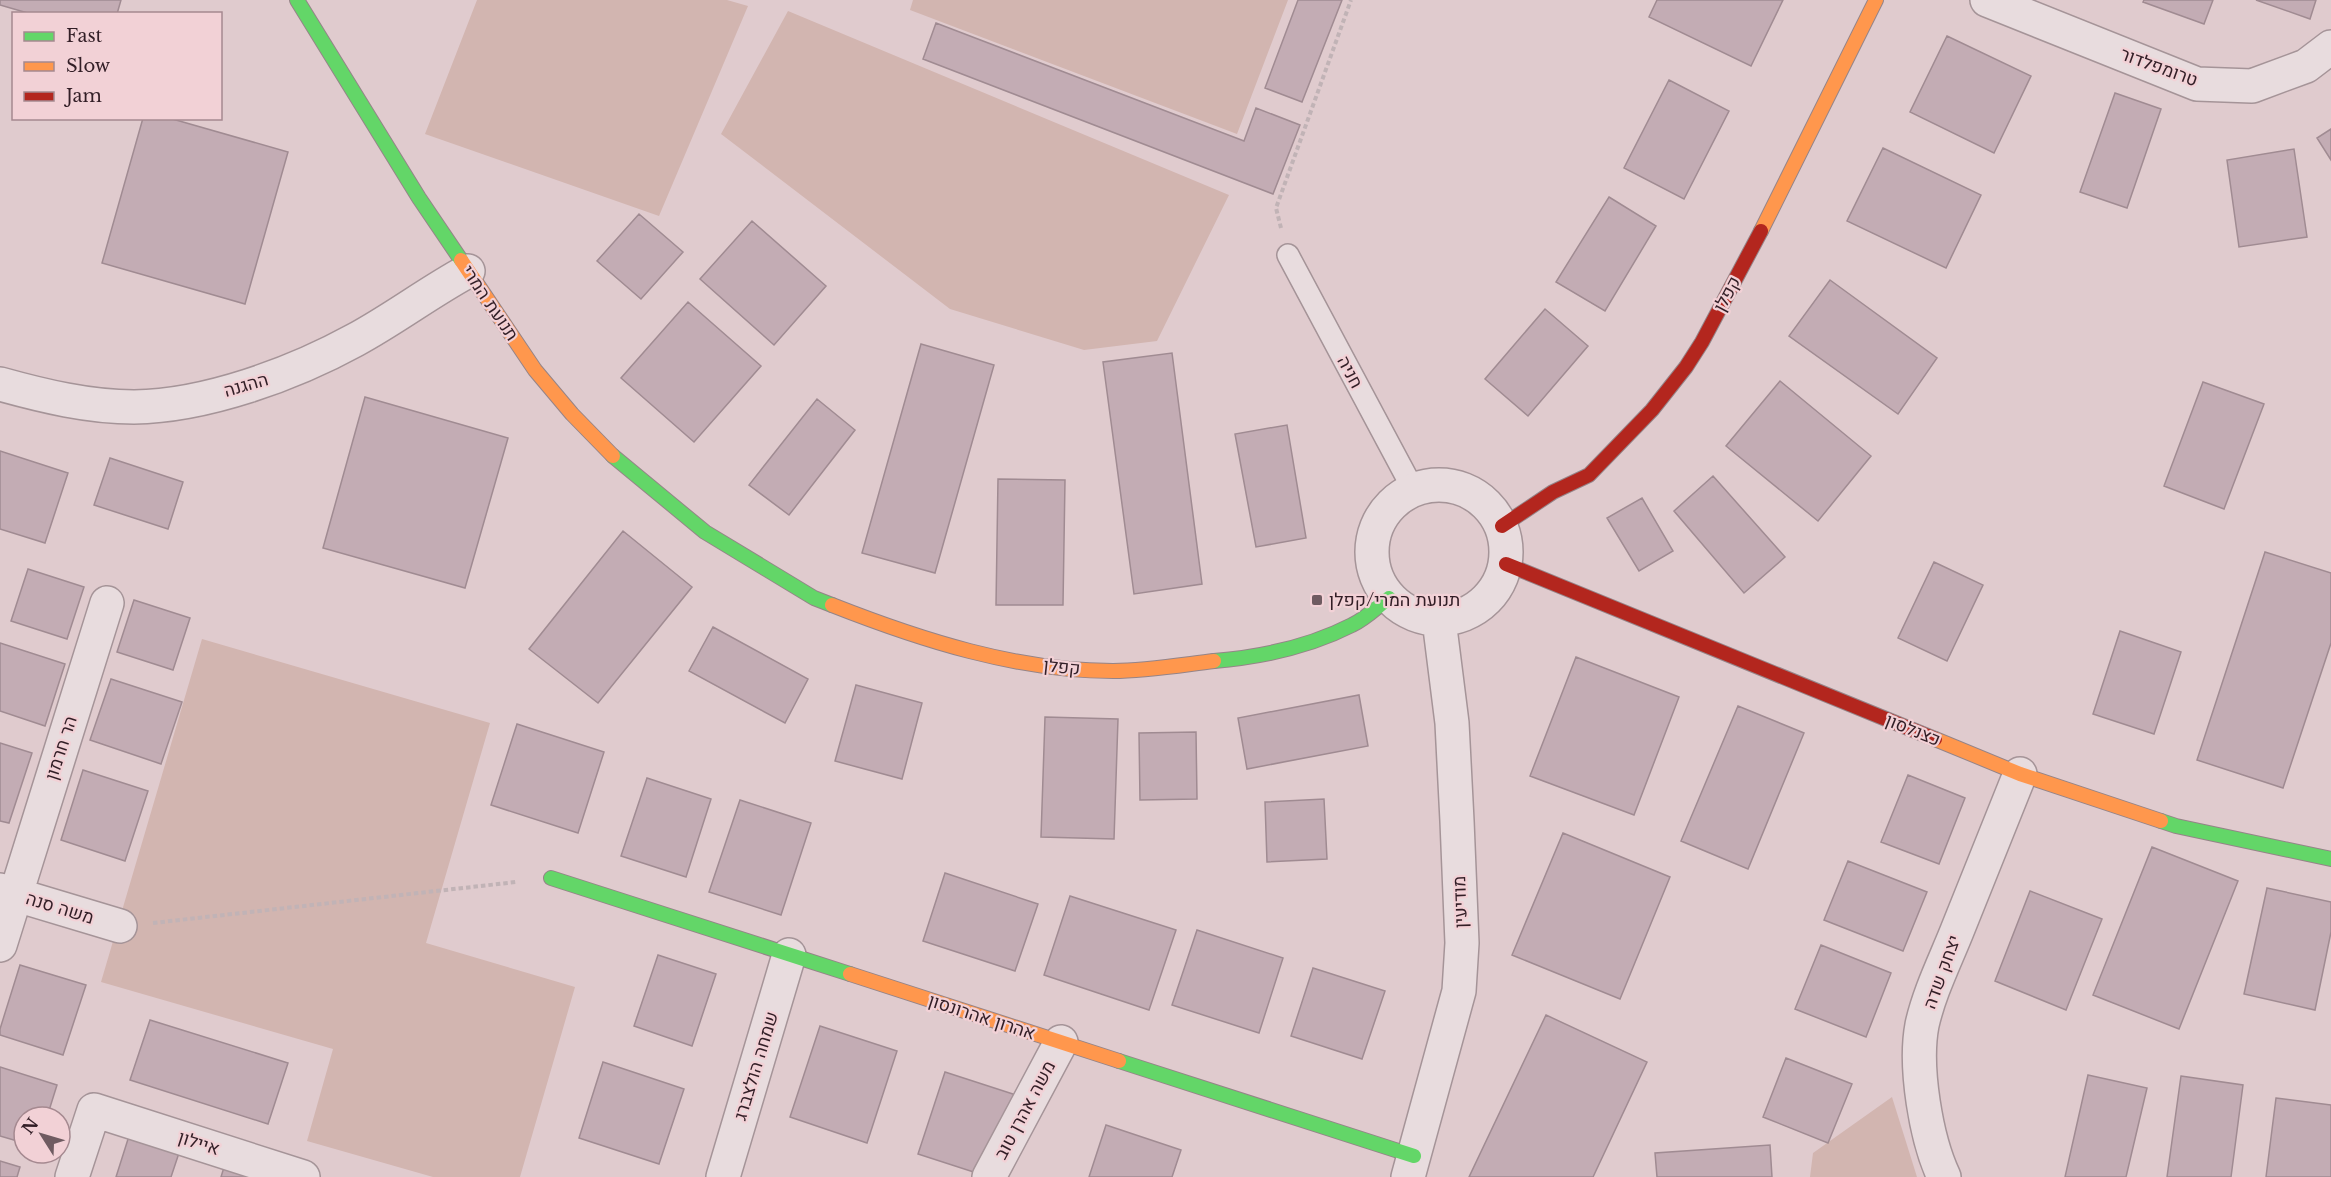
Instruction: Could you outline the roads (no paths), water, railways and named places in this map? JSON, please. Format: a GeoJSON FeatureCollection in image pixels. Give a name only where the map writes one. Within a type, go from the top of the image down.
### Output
{"type":"FeatureCollection","features":[{"type":"Feature","properties":{"kind":"street","name":"תנועת המרי"},"geometry":{"type":"LineString","coordinates":[[297,0],[419,198],[535,370],[572,414],[616,459],[705,532],[742,556]]}},
{"type":"Feature","properties":{"kind":"street","name":"קפלן"},"geometry":{"type":"LineString","coordinates":[[1502,526],[1553,492],[1589,475],[1653,410],[1686,367],[1702,342],[1791,174],[1876,0]]}},
{"type":"Feature","properties":{"kind":"street","name":"טרומפלדור"},"geometry":{"type":"LineString","coordinates":[[1987,0],[2197,84],[2252,86],[2307,66],[2331,47]]}},
{"type":"Feature","properties":{"kind":"street","name":"ההגנה"},"geometry":{"type":"LineString","coordinates":[[0,384],[73,401],[134,407],[168,404],[216,394],[278,376],[355,340],[468,271]]}},
{"type":"Feature","properties":{"kind":"street"},"geometry":{"type":"LineString","coordinates":[[1431,485],[1449,485],[1466,489],[1481,498],[1493,511],[1502,526],[1507,545],[1506,564],[1500,583],[1490,598],[1466,614],[1439,620],[1411,614],[1389,598],[1377,580],[1372,559],[1373,537],[1381,518],[1395,501],[1413,489],[1431,485]]}},
{"type":"Feature","properties":{"kind":"street","name":"קפלן"},"geometry":{"type":"LineString","coordinates":[[742,556],[814,598],[855,614],[972,652],[1067,669],[1159,668],[1239,659],[1274,652],[1305,644],[1353,625],[1389,598]]}},
{"type":"Feature","properties":{"kind":"street","name":"כצנלסון"},"geometry":{"type":"LineString","coordinates":[[1506,564],[2020,774],[2176,826],[2331,859]]}},
{"type":"Feature","properties":{"kind":"street","name":"הר חרמון"},"geometry":{"type":"LineString","coordinates":[[0,945],[8,892],[107,603]]}},
{"type":"Feature","properties":{"kind":"street","name":"מודיעין"},"geometry":{"type":"LineString","coordinates":[[1411,1167],[1459,991],[1462,943],[1452,723],[1439,620]]}},
{"type":"Feature","properties":{"kind":"street","name":"יצחק שדה"},"geometry":{"type":"LineString","coordinates":[[1944,1177],[1931,1147],[1921,1085],[1919,1059],[1922,1025],[1937,981],[2020,774]]}},
{"type":"Feature","properties":{"kind":"street","name":"אהרון אהרונסון"},"geometry":{"type":"LineString","coordinates":[[551,878],[1061,1042],[1411,1167]]}},
{"type":"Feature","properties":{"kind":"street","name":"משה סנה"},"geometry":{"type":"LineString","coordinates":[[8,892],[120,926]]}},
{"type":"Feature","properties":{"kind":"street","name":"שמחה הולצברג"},"geometry":{"type":"LineString","coordinates":[[723,1177],[789,955]]}},
{"type":"Feature","properties":{"kind":"street","name":"משה אהרן טוב"},"geometry":{"type":"LineString","coordinates":[[989,1177],[1061,1042]]}},
{"type":"Feature","properties":{"kind":"street","name":"איילון"},"geometry":{"type":"LineString","coordinates":[[72,1177],[94,1110],[303,1177]]}},
{"type":"Feature","properties":{"kind":"lane","name":"חניה"},"geometry":{"type":"LineString","coordinates":[[1288,255],[1413,489]]}},
{"type":"Feature","properties":{"kind":"place","name":"תנועת המרי/קפלן"},"geometry":{"type":"Point","coordinates":[1317,600]}}]}
